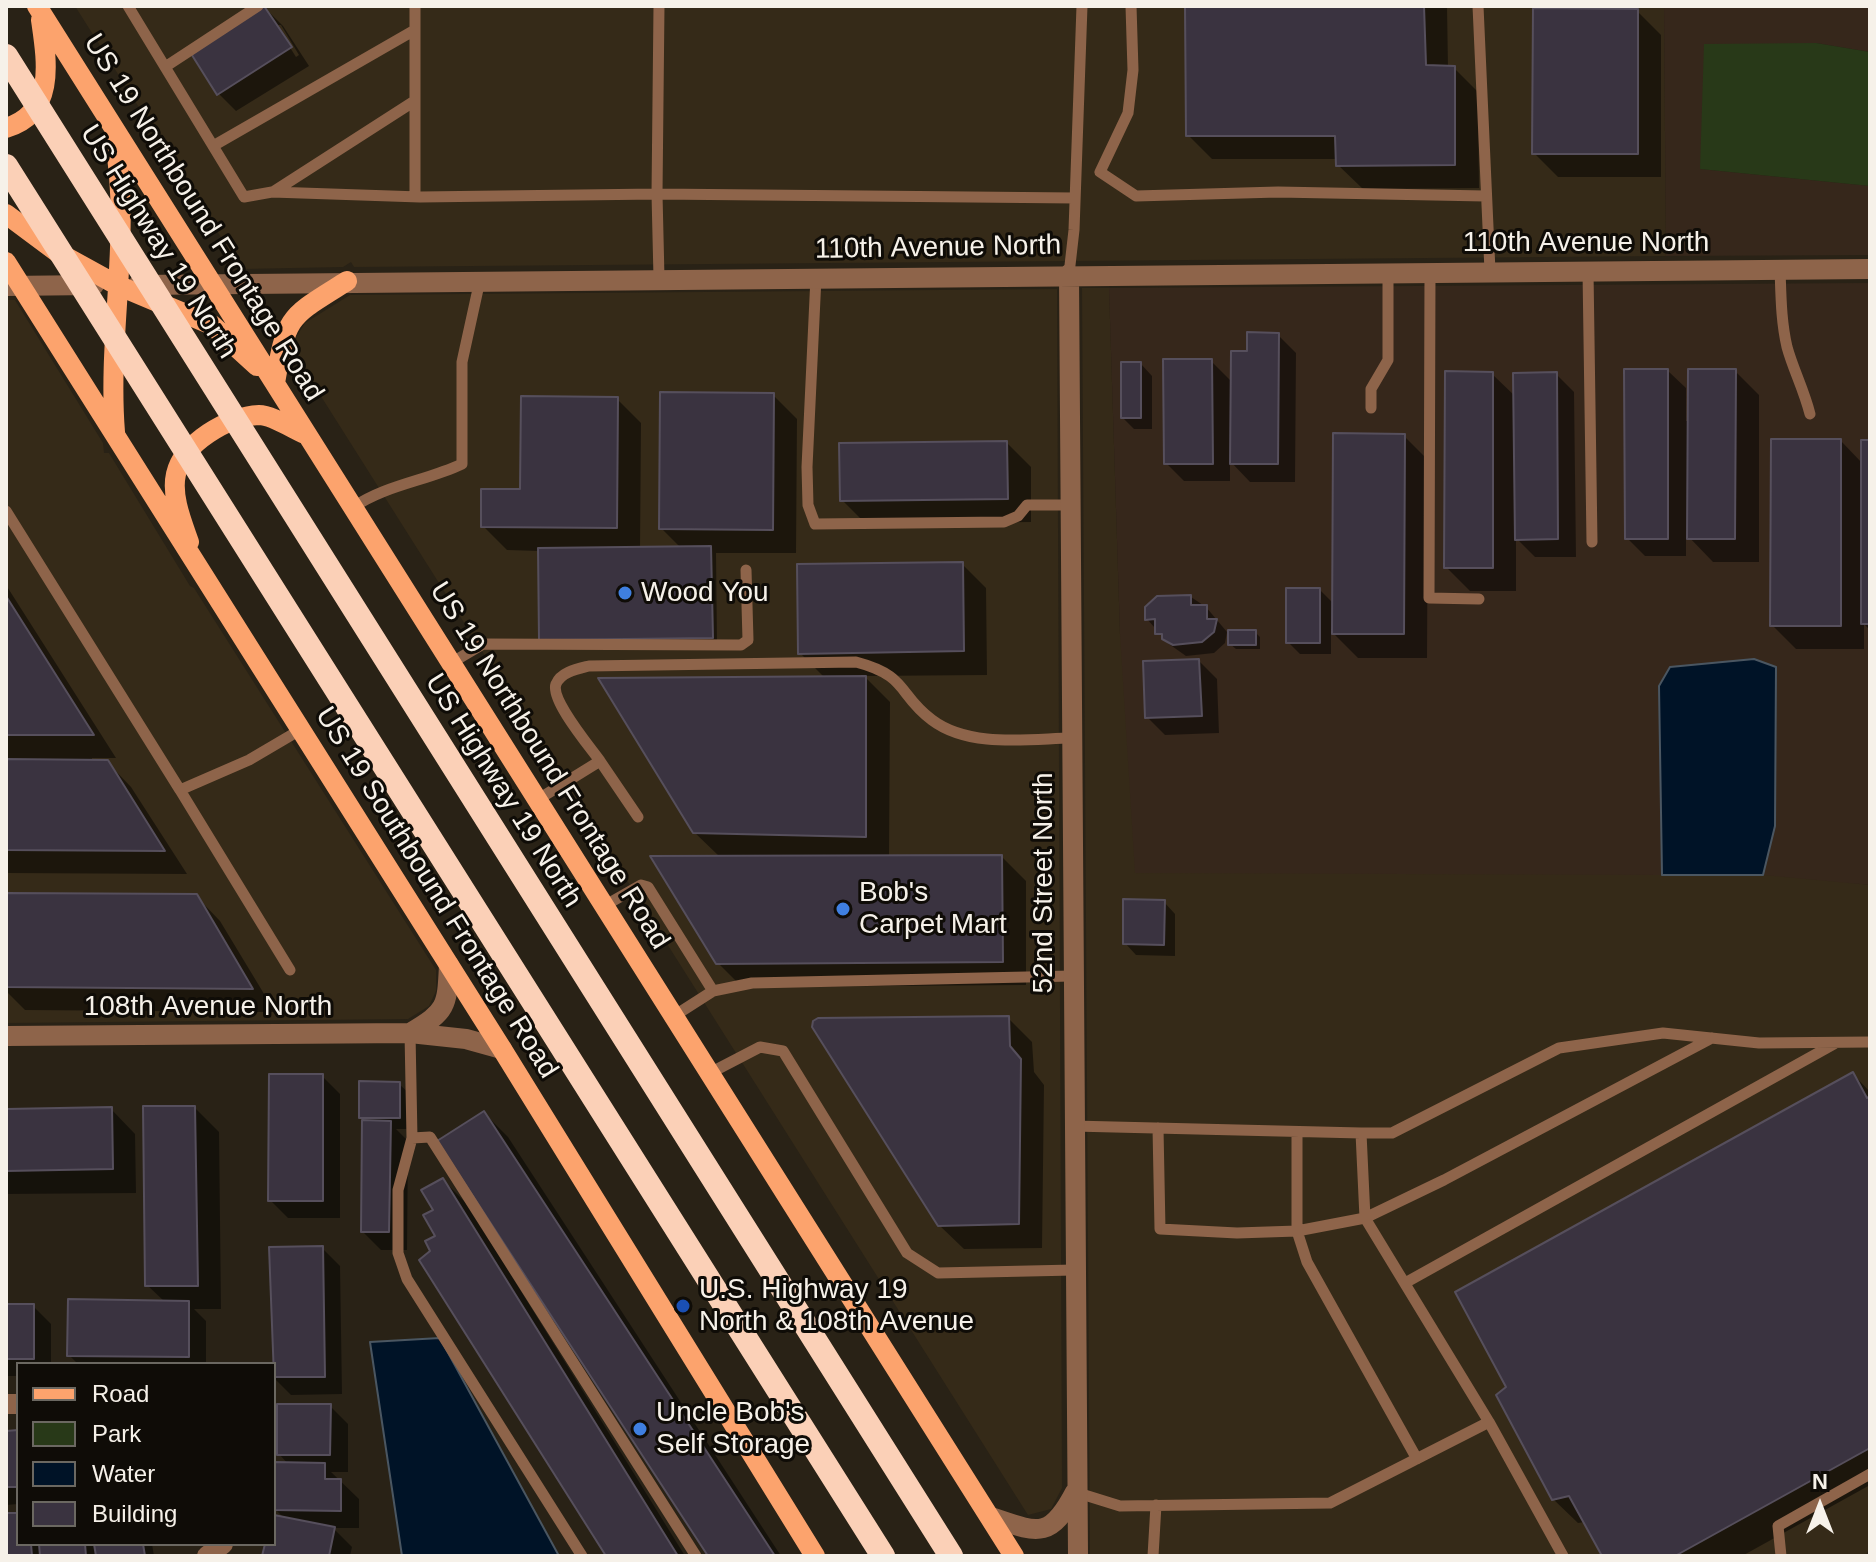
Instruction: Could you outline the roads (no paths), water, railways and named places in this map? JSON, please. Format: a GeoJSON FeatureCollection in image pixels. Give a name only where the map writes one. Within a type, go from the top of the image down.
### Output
{"type":"FeatureCollection","features":[{"type":"Feature","properties":{"kind":"highway","name":"US Highway 19 North"},"geometry":{"type":"LineString","coordinates":[[6,56],[951,1556]]}},
{"type":"Feature","properties":{"kind":"highway"},"geometry":{"type":"LineString","coordinates":[[6,166],[883,1556]]}},
{"type":"Feature","properties":{"kind":"main road","name":"US 19 Northbound Frontage Road"},"geometry":{"type":"LineString","coordinates":[[38,8],[215,284],[305,434],[1014,1556]]}},
{"type":"Feature","properties":{"kind":"main road"},"geometry":{"type":"LineString","coordinates":[[6,128],[25,123],[42,96],[48,65],[38,8]]}},
{"type":"Feature","properties":{"kind":"main road"},"geometry":{"type":"LineString","coordinates":[[112,125],[121,172],[111,385],[116,438]]}},
{"type":"Feature","properties":{"kind":"main road"},"geometry":{"type":"LineString","coordinates":[[6,214],[57,252],[117,285],[212,325],[275,383]]}},
{"type":"Feature","properties":{"kind":"main road","name":"US 19 Southbound Frontage Road"},"geometry":{"type":"LineString","coordinates":[[6,262],[14,286],[116,438],[502,1049],[815,1556]]}},
{"type":"Feature","properties":{"kind":"main road"},"geometry":{"type":"LineString","coordinates":[[275,383],[283,333],[297,313],[347,281]]}},
{"type":"Feature","properties":{"kind":"main road"},"geometry":{"type":"LineString","coordinates":[[197,569],[178,506],[175,475],[184,457],[216,427],[260,415],[305,434]]}},
{"type":"Feature","properties":{"kind":"street","name":"110th Avenue North"},"geometry":{"type":"LineString","coordinates":[[14,286],[1870,269]]}},
{"type":"Feature","properties":{"kind":"street","name":"52nd Street North"},"geometry":{"type":"LineString","coordinates":[[1069,274],[1075,1492],[1078,1556]]}},
{"type":"Feature","properties":{"kind":"street"},"geometry":{"type":"LineString","coordinates":[[410,1033],[438,1016],[447,996],[449,965]]}},
{"type":"Feature","properties":{"kind":"street","name":"108th Avenue North"},"geometry":{"type":"LineString","coordinates":[[6,1036],[410,1033],[466,1039],[502,1049]]}},
{"type":"Feature","properties":{"kind":"street"},"geometry":{"type":"LineString","coordinates":[[991,1517],[1026,1529],[1046,1528],[1060,1519],[1075,1492]]}},
{"type":"Feature","properties":{"kind":"lane"},"geometry":{"type":"LineString","coordinates":[[165,67],[258,6]]}},
{"type":"Feature","properties":{"kind":"lane"},"geometry":{"type":"LineString","coordinates":[[659,6],[659,278]]}},
{"type":"Feature","properties":{"kind":"lane"},"geometry":{"type":"LineString","coordinates":[[1069,274],[1082,6]]}},
{"type":"Feature","properties":{"kind":"lane"},"geometry":{"type":"LineString","coordinates":[[1131,6],[1133,70],[1128,113],[1100,172],[1136,196],[1278,192],[1485,196]]}},
{"type":"Feature","properties":{"kind":"lane"},"geometry":{"type":"LineString","coordinates":[[1478,6],[1490,271]]}},
{"type":"Feature","properties":{"kind":"lane"},"geometry":{"type":"LineString","coordinates":[[132,7],[244,197],[272,192],[415,196],[657,194],[1075,198]]}},
{"type":"Feature","properties":{"kind":"lane"},"geometry":{"type":"LineString","coordinates":[[414,12],[415,196]]}},
{"type":"Feature","properties":{"kind":"lane"},"geometry":{"type":"LineString","coordinates":[[213,146],[413,31]]}},
{"type":"Feature","properties":{"kind":"lane"},"geometry":{"type":"LineString","coordinates":[[272,192],[413,102]]}},
{"type":"Feature","properties":{"kind":"lane"},"geometry":{"type":"LineString","coordinates":[[1780,269],[1784,330],[1810,414]]}},
{"type":"Feature","properties":{"kind":"lane"},"geometry":{"type":"LineString","coordinates":[[1588,271],[1592,542]]}},
{"type":"Feature","properties":{"kind":"lane"},"geometry":{"type":"LineString","coordinates":[[1371,408],[1371,389],[1388,360],[1388,272]]}},
{"type":"Feature","properties":{"kind":"lane"},"geometry":{"type":"LineString","coordinates":[[1430,272],[1429,598],[1479,599]]}},
{"type":"Feature","properties":{"kind":"lane"},"geometry":{"type":"LineString","coordinates":[[816,277],[807,467],[808,505],[815,524],[1004,522],[1018,516],[1027,505],[1070,505]]}},
{"type":"Feature","properties":{"kind":"lane"},"geometry":{"type":"LineString","coordinates":[[352,508],[371,494],[433,478],[462,464],[462,362],[480,280]]}},
{"type":"Feature","properties":{"kind":"lane"},"geometry":{"type":"LineString","coordinates":[[6,511],[290,970]]}},
{"type":"Feature","properties":{"kind":"lane"},"geometry":{"type":"LineString","coordinates":[[451,663],[483,644],[741,645],[748,640],[746,570]]}},
{"type":"Feature","properties":{"kind":"lane"},"geometry":{"type":"LineString","coordinates":[[638,817],[555,697],[556,684],[565,673],[589,666],[856,662],[884,670],[931,719],[956,734],[1002,739],[1071,738]]}},
{"type":"Feature","properties":{"kind":"lane"},"geometry":{"type":"LineString","coordinates":[[180,790],[249,760],[300,730]]}},
{"type":"Feature","properties":{"kind":"lane"},"geometry":{"type":"LineString","coordinates":[[537,800],[600,761]]}},
{"type":"Feature","properties":{"kind":"lane"},"geometry":{"type":"LineString","coordinates":[[604,906],[641,885],[648,887],[713,991]]}},
{"type":"Feature","properties":{"kind":"lane"},"geometry":{"type":"LineString","coordinates":[[674,1016],[713,991],[752,983],[1072,976]]}},
{"type":"Feature","properties":{"kind":"lane"},"geometry":{"type":"LineString","coordinates":[[410,1033],[412,1138],[398,1190],[398,1253],[407,1279],[582,1556]]}},
{"type":"Feature","properties":{"kind":"lane"},"geometry":{"type":"LineString","coordinates":[[1073,1126],[1392,1133],[1559,1048],[1663,1033],[1759,1043],[1870,1042]]}},
{"type":"Feature","properties":{"kind":"lane"},"geometry":{"type":"LineString","coordinates":[[1158,1128],[1160,1229],[1237,1233],[1297,1231],[1365,1218],[1444,1180],[1712,1038]]}},
{"type":"Feature","properties":{"kind":"lane"},"geometry":{"type":"LineString","coordinates":[[1405,1283],[1837,1042]]}},
{"type":"Feature","properties":{"kind":"lane"},"geometry":{"type":"LineString","coordinates":[[710,1073],[760,1047],[783,1051],[907,1253],[938,1273],[1074,1270]]}},
{"type":"Feature","properties":{"kind":"lane"},"geometry":{"type":"LineString","coordinates":[[1297,1132],[1297,1231],[1307,1262],[1417,1459]]}},
{"type":"Feature","properties":{"kind":"lane"},"geometry":{"type":"LineString","coordinates":[[1361,1133],[1365,1218],[1489,1422],[1563,1556]]}},
{"type":"Feature","properties":{"kind":"lane"},"geometry":{"type":"LineString","coordinates":[[412,1138],[430,1137],[696,1556]]}},
{"type":"Feature","properties":{"kind":"lane"},"geometry":{"type":"LineString","coordinates":[[1075,1492],[1120,1506],[1330,1503],[1489,1422]]}},
{"type":"Feature","properties":{"kind":"lane"},"geometry":{"type":"LineString","coordinates":[[1781,1556],[1778,1526],[1870,1474]]}},
{"type":"Feature","properties":{"kind":"lane"},"geometry":{"type":"LineString","coordinates":[[1153,1556],[1156,1505]]}},
{"type":"Feature","properties":{"kind":"water"},"geometry":{"type":"Polygon","coordinates":[[[1754,659],[1776,667],[1775,826],[1763,875],[1662,875],[1659,686],[1670,667],[1754,659]]]}},
{"type":"Feature","properties":{"kind":"water"},"geometry":{"type":"Polygon","coordinates":[[[440,1338],[559,1556],[402,1556],[370,1342],[440,1338]]]}},
{"type":"Feature","properties":{"kind":"place","name":"Wood You"},"geometry":{"type":"Point","coordinates":[625,593]}},
{"type":"Feature","properties":{"kind":"place","name":"Bob's Carpet Mart"},"geometry":{"type":"Point","coordinates":[843,909]}},
{"type":"Feature","properties":{"kind":"place","name":"U.S. Highway 19 North & 108th Avenue"},"geometry":{"type":"Point","coordinates":[683,1306]}},
{"type":"Feature","properties":{"kind":"place","name":"Uncle Bob's Self Storage"},"geometry":{"type":"Point","coordinates":[640,1429]}}]}
